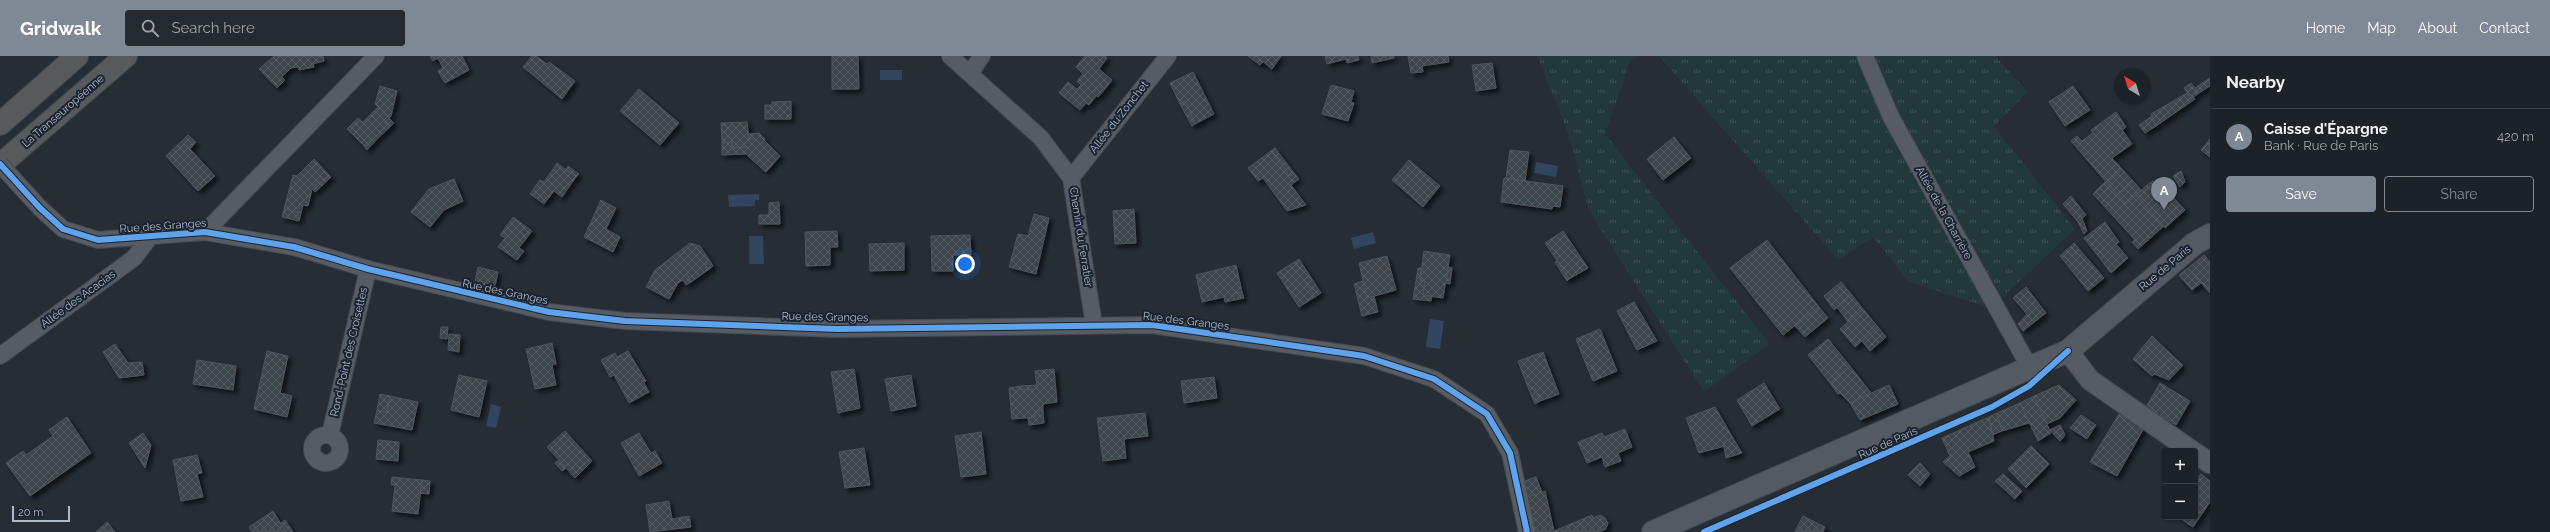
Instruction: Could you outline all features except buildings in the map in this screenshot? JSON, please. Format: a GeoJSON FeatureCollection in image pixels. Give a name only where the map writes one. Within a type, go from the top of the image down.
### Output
{"type":"FeatureCollection","features":[{"type":"Feature","properties":{"kind":"highway"},"geometry":{"type":"LineString","coordinates":[[0,124],[77,56]]}},
{"type":"Feature","properties":{"kind":"highway","name":"La Transeuropéenne"},"geometry":{"type":"LineString","coordinates":[[0,165],[126,56]]}},
{"type":"Feature","properties":{"kind":"main road","name":"Rue de Paris"},"geometry":{"type":"LineString","coordinates":[[1653,532],[2068,351],[2194,244],[2210,235]]}},
{"type":"Feature","properties":{"kind":"street"},"geometry":{"type":"LineString","coordinates":[[205,232],[376,56]]}},
{"type":"Feature","properties":{"kind":"street","name":"Chemin du Ferratier"},"geometry":{"type":"LineString","coordinates":[[950,56],[1041,138],[1071,178],[1094,325]]}},
{"type":"Feature","properties":{"kind":"street"},"geometry":{"type":"LineString","coordinates":[[970,73],[982,56]]}},
{"type":"Feature","properties":{"kind":"street","name":"Allée du Zonchet"},"geometry":{"type":"LineString","coordinates":[[1071,178],[1168,56]]}},
{"type":"Feature","properties":{"kind":"street","name":"Allée de la Charrière"},"geometry":{"type":"LineString","coordinates":[[1865,56],[1891,117],[2030,368]]}},
{"type":"Feature","properties":{"kind":"street","name":"Rue des Granges"},"geometry":{"type":"LineString","coordinates":[[0,165],[40,208],[63,229],[98,240],[205,232],[294,247],[368,269],[549,312],[625,321],[837,329],[1152,324],[1364,356],[1434,379],[1487,414],[1510,453],[1527,532]]}},
{"type":"Feature","properties":{"kind":"street","name":"Allée des Acacias"},"geometry":{"type":"LineString","coordinates":[[0,356],[134,258],[150,237]]}},
{"type":"Feature","properties":{"kind":"street","name":"Rond-Point des Croisettes"},"geometry":{"type":"LineString","coordinates":[[330,435],[368,269]]}},
{"type":"Feature","properties":{"kind":"street"},"geometry":{"type":"LineString","coordinates":[[2068,351],[2090,380],[2188,448]]}},
{"type":"Feature","properties":{"kind":"street"},"geometry":{"type":"LineString","coordinates":[[2198,455],[2210,463]]}},
{"type":"Feature","properties":{"kind":"green space"},"geometry":{"type":"Polygon","coordinates":[[[1537,56],[1638,56],[1630,62],[1605,134],[1770,344],[1704,392],[1589,211],[1567,130],[1537,56]]]}},
{"type":"Feature","properties":{"kind":"green space"},"geometry":{"type":"Polygon","coordinates":[[[1659,56],[1995,56],[2028,92],[1994,126],[2075,229],[1991,308],[1909,282],[1873,237],[1838,260],[1659,56]]]}},
{"type":"Feature","properties":{"kind":"water"},"geometry":{"type":"Polygon","coordinates":[[[880,70],[902,70],[902,80],[880,80],[880,70]]]}},
{"type":"Feature","properties":{"kind":"water"},"geometry":{"type":"Polygon","coordinates":[[[1536,162],[1558,166],[1556,177],[1534,173],[1536,162]]]}},
{"type":"Feature","properties":{"kind":"water"},"geometry":{"type":"Polygon","coordinates":[[[759,194],[759,200],[755,200],[755,206],[729,207],[728,195],[759,194]]]}},
{"type":"Feature","properties":{"kind":"water"},"geometry":{"type":"Polygon","coordinates":[[[1373,232],[1376,243],[1354,249],[1351,238],[1373,232]]]}},
{"type":"Feature","properties":{"kind":"water"},"geometry":{"type":"Polygon","coordinates":[[[749,236],[763,236],[764,264],[749,264],[749,236]]]}},
{"type":"Feature","properties":{"kind":"water"},"geometry":{"type":"Polygon","coordinates":[[[1430,319],[1444,321],[1440,349],[1426,347],[1430,319]]]}},
{"type":"Feature","properties":{"kind":"water"},"geometry":{"type":"Polygon","coordinates":[[[491,404],[501,407],[496,428],[486,426],[491,404]]]}},
{"type":"Feature","properties":{"kind":"cycle path"},"geometry":{"type":"LineString","coordinates":[[0,164],[40,208],[63,229],[98,240],[205,232],[294,247],[368,269],[549,312],[625,321],[837,329],[1152,325],[1364,356],[1434,379],[1487,414],[1510,453],[1527,532]]}},
{"type":"Feature","properties":{"kind":"cycle path"},"geometry":{"type":"LineString","coordinates":[[1704,532],[1992,407],[2029,386],[2068,351]]}},
{"type":"Feature","properties":{"kind":"place","name":"Caisse d'Épargne"},"geometry":{"type":"Point","coordinates":[2164,210]}}]}
